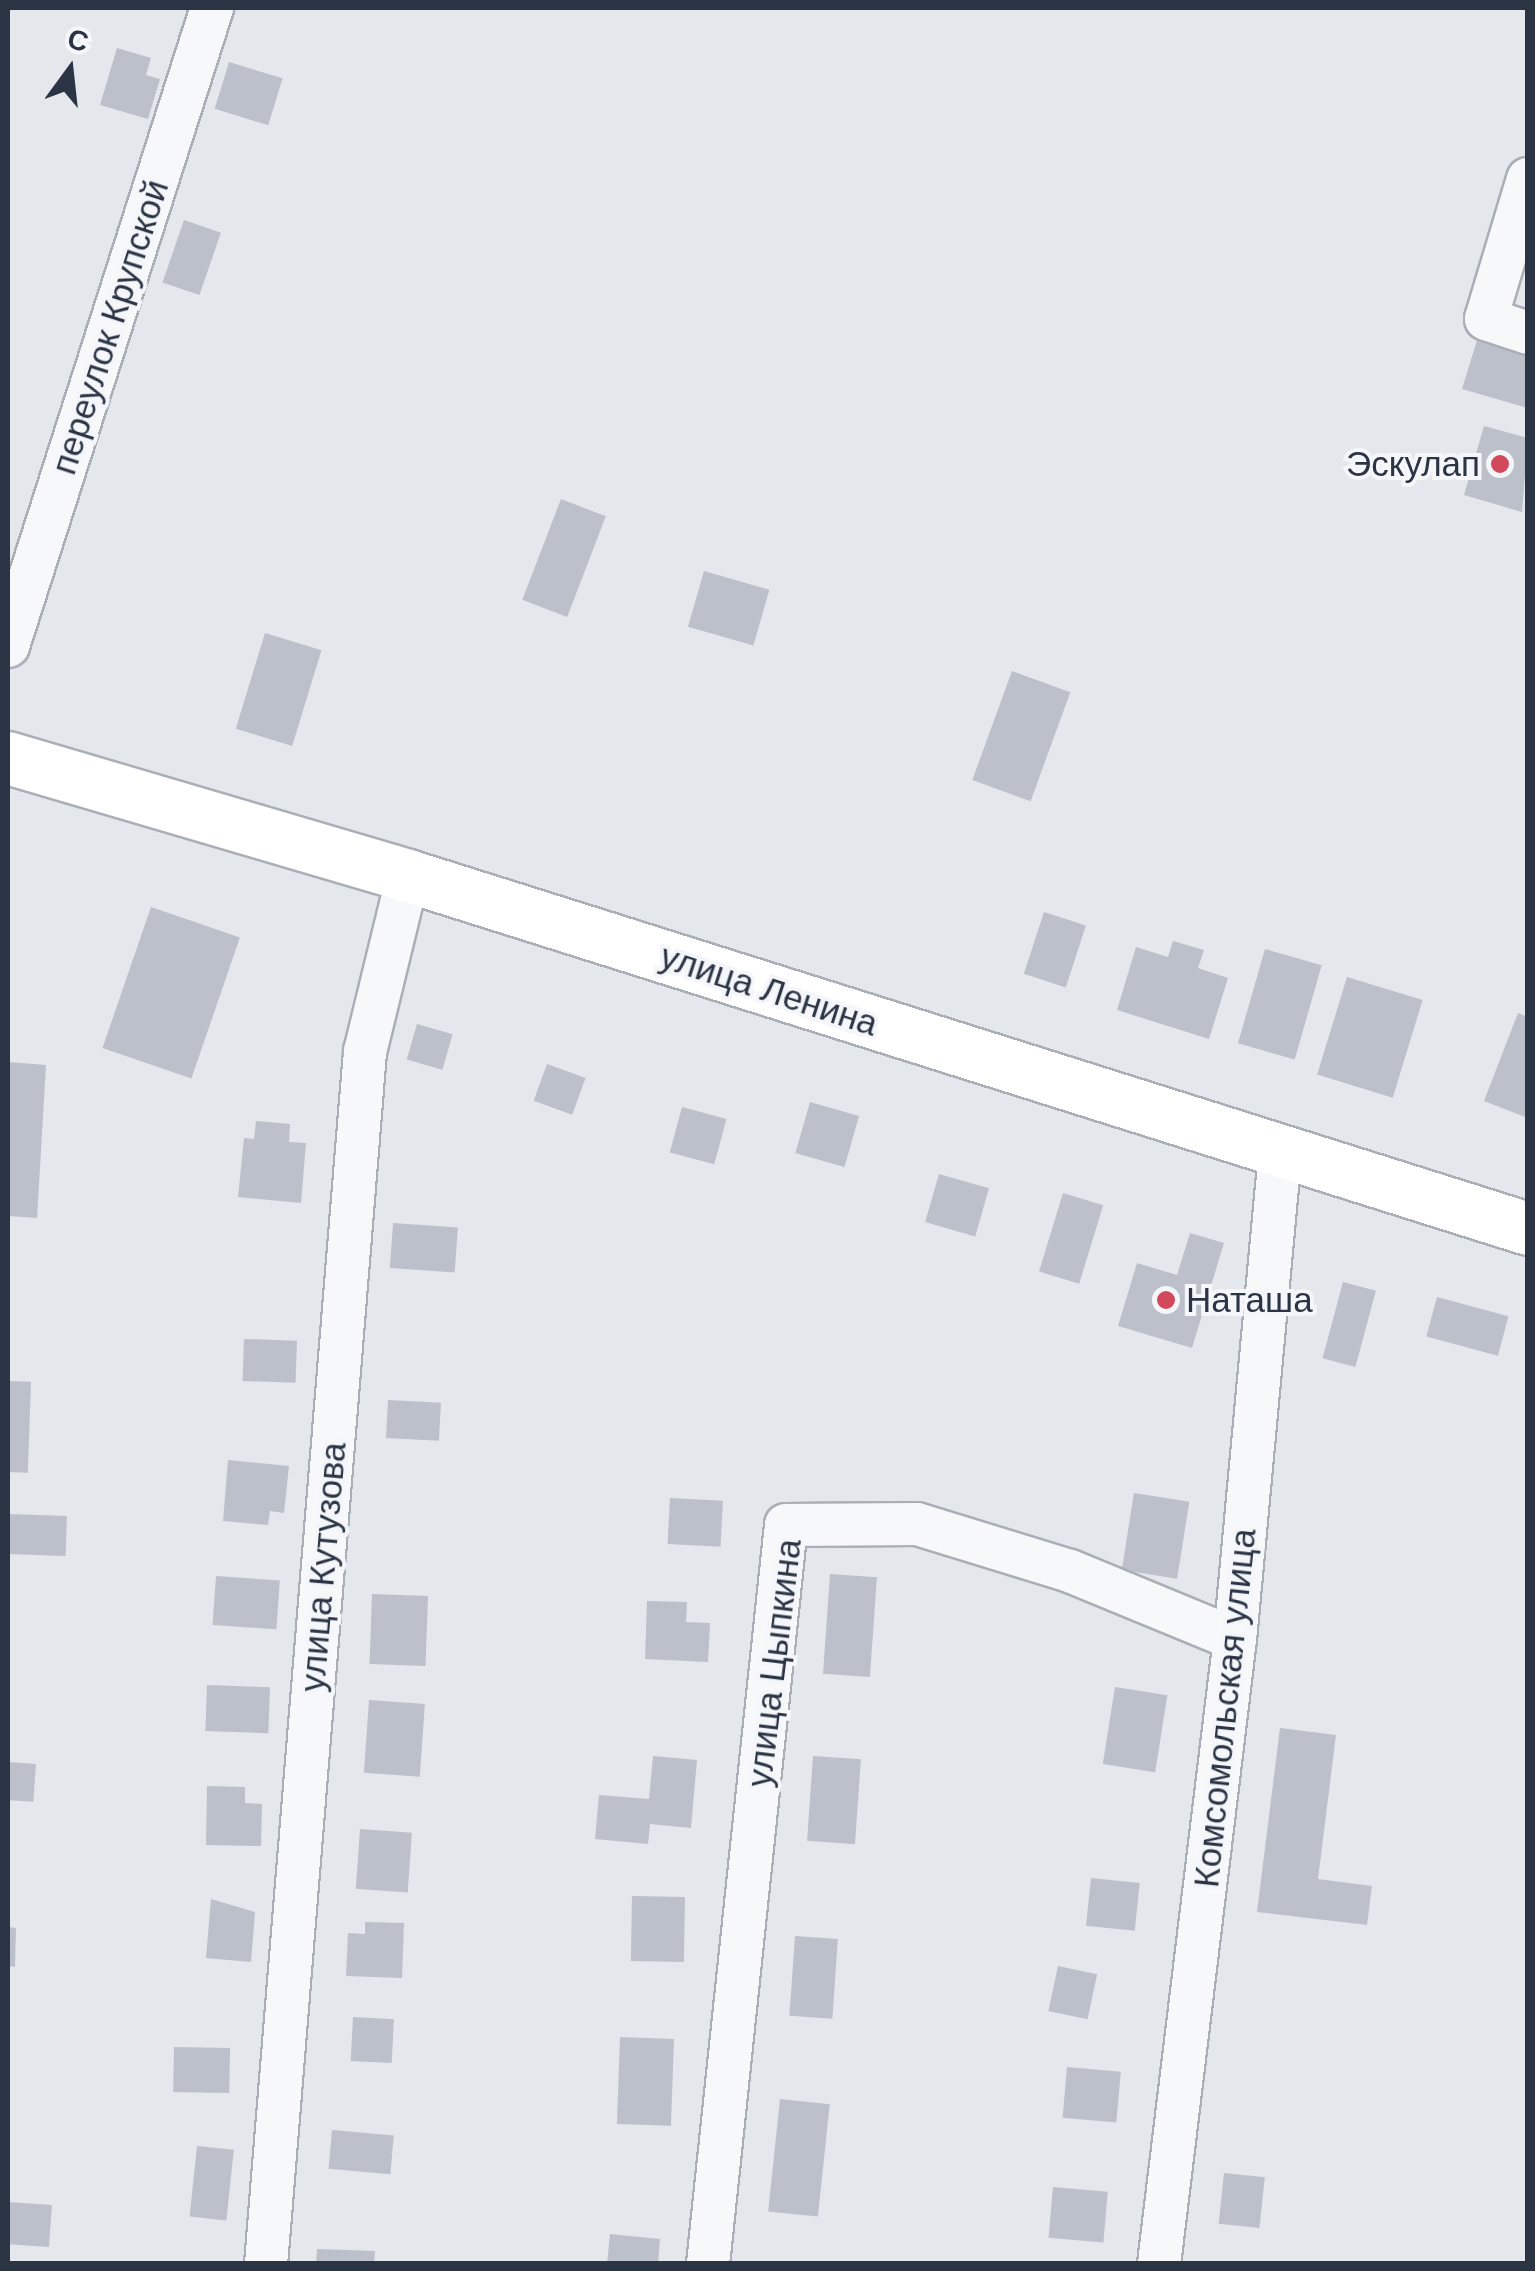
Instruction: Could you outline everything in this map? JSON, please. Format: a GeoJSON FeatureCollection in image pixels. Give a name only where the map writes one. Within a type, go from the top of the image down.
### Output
{"type":"FeatureCollection","features":[{"type":"Feature","properties":{"kind":"main road","name":"улица Ленина"},"geometry":{"type":"LineString","coordinates":[[8,758],[408,876],[1528,1230]]}},
{"type":"Feature","properties":{"kind":"street","name":"переулок Крупской"},"geometry":{"type":"LineString","coordinates":[[8,646],[212,8]]}},
{"type":"Feature","properties":{"kind":"street"},"geometry":{"type":"LineString","coordinates":[[1528,179],[1486,320],[1528,332]]}},
{"type":"Feature","properties":{"kind":"street","name":"улица Кутузова"},"geometry":{"type":"LineString","coordinates":[[266,2264],[364,1052],[408,876]]}},
{"type":"Feature","properties":{"kind":"street","name":"Комсомольская улица"},"geometry":{"type":"LineString","coordinates":[[1159,2264],[1235,1639],[1280,1152]]}},
{"type":"Feature","properties":{"kind":"street","name":"улица Цыпкина"},"geometry":{"type":"LineString","coordinates":[[708,2264],[786,1525],[916,1524],[1070,1571],[1235,1639]]}},
{"type":"Feature","properties":{"kind":"building"},"geometry":{"type":"Polygon","coordinates":[[[117,48],[151,58],[146,75],[160,79],[148,119],[100,105],[117,48]]]}},
{"type":"Feature","properties":{"kind":"building"},"geometry":{"type":"Polygon","coordinates":[[[229,62],[283,78],[268,125],[215,109],[229,62]]]}},
{"type":"Feature","properties":{"kind":"building"},"geometry":{"type":"Polygon","coordinates":[[[184,220],[221,233],[199,295],[163,282],[184,220]]]}},
{"type":"Feature","properties":{"kind":"building"},"geometry":{"type":"Polygon","coordinates":[[[1478,337],[1528,353],[1528,408],[1462,389],[1478,337]]]}},
{"type":"Feature","properties":{"kind":"building","name":"Эскулап"},"geometry":{"type":"Polygon","coordinates":[[[1484,426],[1528,438],[1522,512],[1464,495],[1484,426]]]}},
{"type":"Feature","properties":{"kind":"building"},"geometry":{"type":"Polygon","coordinates":[[[561,499],[606,516],[567,617],[522,600],[561,499]]]}},
{"type":"Feature","properties":{"kind":"building"},"geometry":{"type":"Polygon","coordinates":[[[704,571],[769,590],[753,645],[688,627],[704,571]]]}},
{"type":"Feature","properties":{"kind":"building"},"geometry":{"type":"Polygon","coordinates":[[[265,633],[321,650],[292,746],[236,729],[265,633]]]}},
{"type":"Feature","properties":{"kind":"building"},"geometry":{"type":"Polygon","coordinates":[[[1012,671],[1070,692],[1031,801],[972,780],[1012,671]]]}},
{"type":"Feature","properties":{"kind":"building"},"geometry":{"type":"Polygon","coordinates":[[[151,907],[240,938],[191,1078],[102,1048],[151,907]]]}},
{"type":"Feature","properties":{"kind":"building"},"geometry":{"type":"Polygon","coordinates":[[[1044,912],[1086,926],[1066,987],[1024,974],[1044,912]]]}},
{"type":"Feature","properties":{"kind":"building"},"geometry":{"type":"Polygon","coordinates":[[[1173,941],[1204,950],[1198,968],[1228,978],[1209,1039],[1117,1010],[1136,947],[1168,957],[1173,941]]]}},
{"type":"Feature","properties":{"kind":"building"},"geometry":{"type":"Polygon","coordinates":[[[1265,949],[1322,965],[1295,1059],[1238,1043],[1265,949]]]}},
{"type":"Feature","properties":{"kind":"building"},"geometry":{"type":"Polygon","coordinates":[[[1347,977],[1423,1000],[1393,1098],[1317,1075],[1347,977]]]}},
{"type":"Feature","properties":{"kind":"building"},"geometry":{"type":"Polygon","coordinates":[[[1518,1013],[1528,1017],[1528,1118],[1484,1101],[1518,1013]]]}},
{"type":"Feature","properties":{"kind":"building"},"geometry":{"type":"Polygon","coordinates":[[[417,1024],[453,1034],[442,1070],[407,1060],[417,1024]]]}},
{"type":"Feature","properties":{"kind":"building"},"geometry":{"type":"Polygon","coordinates":[[[8,1062],[46,1065],[37,1218],[8,1216],[8,1062]]]}},
{"type":"Feature","properties":{"kind":"building"},"geometry":{"type":"Polygon","coordinates":[[[547,1064],[586,1078],[572,1115],[534,1101],[547,1064]]]}},
{"type":"Feature","properties":{"kind":"building"},"geometry":{"type":"Polygon","coordinates":[[[810,1102],[859,1116],[844,1167],[795,1153],[810,1102]]]}},
{"type":"Feature","properties":{"kind":"building"},"geometry":{"type":"Polygon","coordinates":[[[682,1107],[726,1119],[714,1164],[670,1152],[682,1107]]]}},
{"type":"Feature","properties":{"kind":"building"},"geometry":{"type":"Polygon","coordinates":[[[256,1121],[290,1124],[289,1142],[306,1143],[301,1203],[238,1197],[244,1138],[254,1139],[256,1121]]]}},
{"type":"Feature","properties":{"kind":"building"},"geometry":{"type":"Polygon","coordinates":[[[939,1174],[989,1188],[975,1236],[925,1222],[939,1174]]]}},
{"type":"Feature","properties":{"kind":"building"},"geometry":{"type":"Polygon","coordinates":[[[1063,1193],[1103,1205],[1079,1284],[1039,1271],[1063,1193]]]}},
{"type":"Feature","properties":{"kind":"building"},"geometry":{"type":"Polygon","coordinates":[[[393,1223],[458,1228],[455,1272],[390,1268],[393,1223]]]}},
{"type":"Feature","properties":{"kind":"building","name":"Наташа"},"geometry":{"type":"Polygon","coordinates":[[[1190,1233],[1224,1243],[1192,1348],[1118,1326],[1137,1263],[1177,1275],[1190,1233]]]}},
{"type":"Feature","properties":{"kind":"building"},"geometry":{"type":"Polygon","coordinates":[[[1343,1282],[1376,1291],[1355,1367],[1323,1358],[1343,1282]]]}},
{"type":"Feature","properties":{"kind":"building"},"geometry":{"type":"Polygon","coordinates":[[[1437,1297],[1508,1316],[1498,1356],[1426,1337],[1437,1297]]]}},
{"type":"Feature","properties":{"kind":"building"},"geometry":{"type":"Polygon","coordinates":[[[244,1339],[297,1341],[296,1383],[243,1381],[244,1339]]]}},
{"type":"Feature","properties":{"kind":"building"},"geometry":{"type":"Polygon","coordinates":[[[8,1381],[31,1382],[28,1473],[8,1472],[8,1381]]]}},
{"type":"Feature","properties":{"kind":"building"},"geometry":{"type":"Polygon","coordinates":[[[388,1400],[441,1403],[439,1441],[386,1438],[388,1400]]]}},
{"type":"Feature","properties":{"kind":"building"},"geometry":{"type":"Polygon","coordinates":[[[228,1460],[289,1466],[284,1513],[270,1511],[268,1525],[223,1521],[228,1460]]]}},
{"type":"Feature","properties":{"kind":"building"},"geometry":{"type":"Polygon","coordinates":[[[1134,1493],[1189,1502],[1177,1579],[1122,1570],[1134,1493]]]}},
{"type":"Feature","properties":{"kind":"building"},"geometry":{"type":"Polygon","coordinates":[[[670,1498],[723,1501],[721,1547],[668,1544],[670,1498]]]}},
{"type":"Feature","properties":{"kind":"building"},"geometry":{"type":"Polygon","coordinates":[[[8,1514],[67,1516],[66,1556],[8,1554],[8,1514]]]}},
{"type":"Feature","properties":{"kind":"building"},"geometry":{"type":"Polygon","coordinates":[[[830,1574],[877,1577],[870,1677],[823,1674],[830,1574]]]}},
{"type":"Feature","properties":{"kind":"building"},"geometry":{"type":"Polygon","coordinates":[[[216,1576],[280,1580],[276,1629],[213,1625],[216,1576]]]}},
{"type":"Feature","properties":{"kind":"building"},"geometry":{"type":"Polygon","coordinates":[[[372,1594],[428,1596],[426,1666],[370,1664],[372,1594]]]}},
{"type":"Feature","properties":{"kind":"building"},"geometry":{"type":"Polygon","coordinates":[[[647,1601],[687,1602],[686,1622],[710,1623],[708,1662],[645,1659],[647,1601]]]}},
{"type":"Feature","properties":{"kind":"building"},"geometry":{"type":"Polygon","coordinates":[[[207,1685],[270,1687],[268,1733],[205,1731],[207,1685]]]}},
{"type":"Feature","properties":{"kind":"building"},"geometry":{"type":"Polygon","coordinates":[[[1115,1687],[1167,1695],[1155,1772],[1103,1764],[1115,1687]]]}},
{"type":"Feature","properties":{"kind":"building"},"geometry":{"type":"Polygon","coordinates":[[[369,1700],[425,1704],[420,1777],[364,1773],[369,1700]]]}},
{"type":"Feature","properties":{"kind":"building"},"geometry":{"type":"Polygon","coordinates":[[[1280,1728],[1336,1735],[1318,1879],[1372,1886],[1367,1925],[1257,1912],[1280,1728]]]}},
{"type":"Feature","properties":{"kind":"building"},"geometry":{"type":"Polygon","coordinates":[[[653,1756],[697,1760],[691,1828],[650,1824],[648,1844],[595,1839],[599,1795],[649,1799],[653,1756]]]}},
{"type":"Feature","properties":{"kind":"building"},"geometry":{"type":"Polygon","coordinates":[[[813,1756],[861,1759],[855,1844],[807,1841],[813,1756]]]}},
{"type":"Feature","properties":{"kind":"building"},"geometry":{"type":"Polygon","coordinates":[[[8,1762],[36,1764],[33,1802],[8,1800],[8,1762]]]}},
{"type":"Feature","properties":{"kind":"building"},"geometry":{"type":"Polygon","coordinates":[[[207,1786],[245,1787],[245,1803],[262,1804],[261,1846],[206,1845],[207,1786]]]}},
{"type":"Feature","properties":{"kind":"building"},"geometry":{"type":"Polygon","coordinates":[[[360,1829],[412,1833],[408,1892],[356,1889],[360,1829]]]}},
{"type":"Feature","properties":{"kind":"building"},"geometry":{"type":"Polygon","coordinates":[[[1091,1878],[1140,1883],[1135,1931],[1086,1926],[1091,1878]]]}},
{"type":"Feature","properties":{"kind":"building"},"geometry":{"type":"Polygon","coordinates":[[[632,1896],[685,1897],[684,1962],[631,1961],[632,1896]]]}},
{"type":"Feature","properties":{"kind":"building"},"geometry":{"type":"Polygon","coordinates":[[[211,1899],[255,1912],[251,1962],[206,1958],[211,1899]]]}},
{"type":"Feature","properties":{"kind":"building"},"geometry":{"type":"Polygon","coordinates":[[[365,1922],[404,1923],[402,1978],[346,1976],[348,1933],[365,1934],[365,1922]]]}},
{"type":"Feature","properties":{"kind":"building"},"geometry":{"type":"Polygon","coordinates":[[[8,1927],[16,1928],[15,1967],[8,1966],[8,1927]]]}},
{"type":"Feature","properties":{"kind":"building"},"geometry":{"type":"Polygon","coordinates":[[[795,1936],[838,1939],[832,2019],[789,2016],[795,1936]]]}},
{"type":"Feature","properties":{"kind":"building"},"geometry":{"type":"Polygon","coordinates":[[[1058,1966],[1097,1974],[1088,2019],[1048,2011],[1058,1966]]]}},
{"type":"Feature","properties":{"kind":"building"},"geometry":{"type":"Polygon","coordinates":[[[353,2017],[394,2019],[392,2063],[351,2061],[353,2017]]]}},
{"type":"Feature","properties":{"kind":"building"},"geometry":{"type":"Polygon","coordinates":[[[620,2037],[674,2039],[671,2126],[617,2124],[620,2037]]]}},
{"type":"Feature","properties":{"kind":"building"},"geometry":{"type":"Polygon","coordinates":[[[174,2047],[230,2048],[229,2093],[173,2092],[174,2047]]]}},
{"type":"Feature","properties":{"kind":"building"},"geometry":{"type":"Polygon","coordinates":[[[1067,2067],[1121,2072],[1116,2123],[1063,2118],[1067,2067]]]}},
{"type":"Feature","properties":{"kind":"building"},"geometry":{"type":"Polygon","coordinates":[[[780,2099],[830,2104],[818,2217],[768,2211],[780,2099]]]}},
{"type":"Feature","properties":{"kind":"building"},"geometry":{"type":"Polygon","coordinates":[[[332,2130],[394,2135],[390,2174],[329,2169],[332,2130]]]}},
{"type":"Feature","properties":{"kind":"building"},"geometry":{"type":"Polygon","coordinates":[[[197,2146],[234,2150],[226,2220],[190,2217],[197,2146]]]}},
{"type":"Feature","properties":{"kind":"building"},"geometry":{"type":"Polygon","coordinates":[[[1224,2173],[1265,2177],[1259,2228],[1219,2224],[1224,2173]]]}},
{"type":"Feature","properties":{"kind":"building"},"geometry":{"type":"Polygon","coordinates":[[[1053,2187],[1108,2192],[1103,2243],[1049,2238],[1053,2187]]]}},
{"type":"Feature","properties":{"kind":"building"},"geometry":{"type":"Polygon","coordinates":[[[8,2202],[52,2205],[49,2247],[8,2244],[8,2202]]]}},
{"type":"Feature","properties":{"kind":"building"},"geometry":{"type":"Polygon","coordinates":[[[610,2234],[660,2239],[658,2264],[607,2264],[610,2234]]]}},
{"type":"Feature","properties":{"kind":"building"},"geometry":{"type":"Polygon","coordinates":[[[317,2249],[375,2251],[374,2264],[316,2264],[317,2249]]]}},
{"type":"Feature","properties":{"kind":"place","name":"Эскулап"},"geometry":{"type":"Point","coordinates":[1500,464]}},
{"type":"Feature","properties":{"kind":"place","name":"Наташа"},"geometry":{"type":"Point","coordinates":[1166,1300]}}]}
